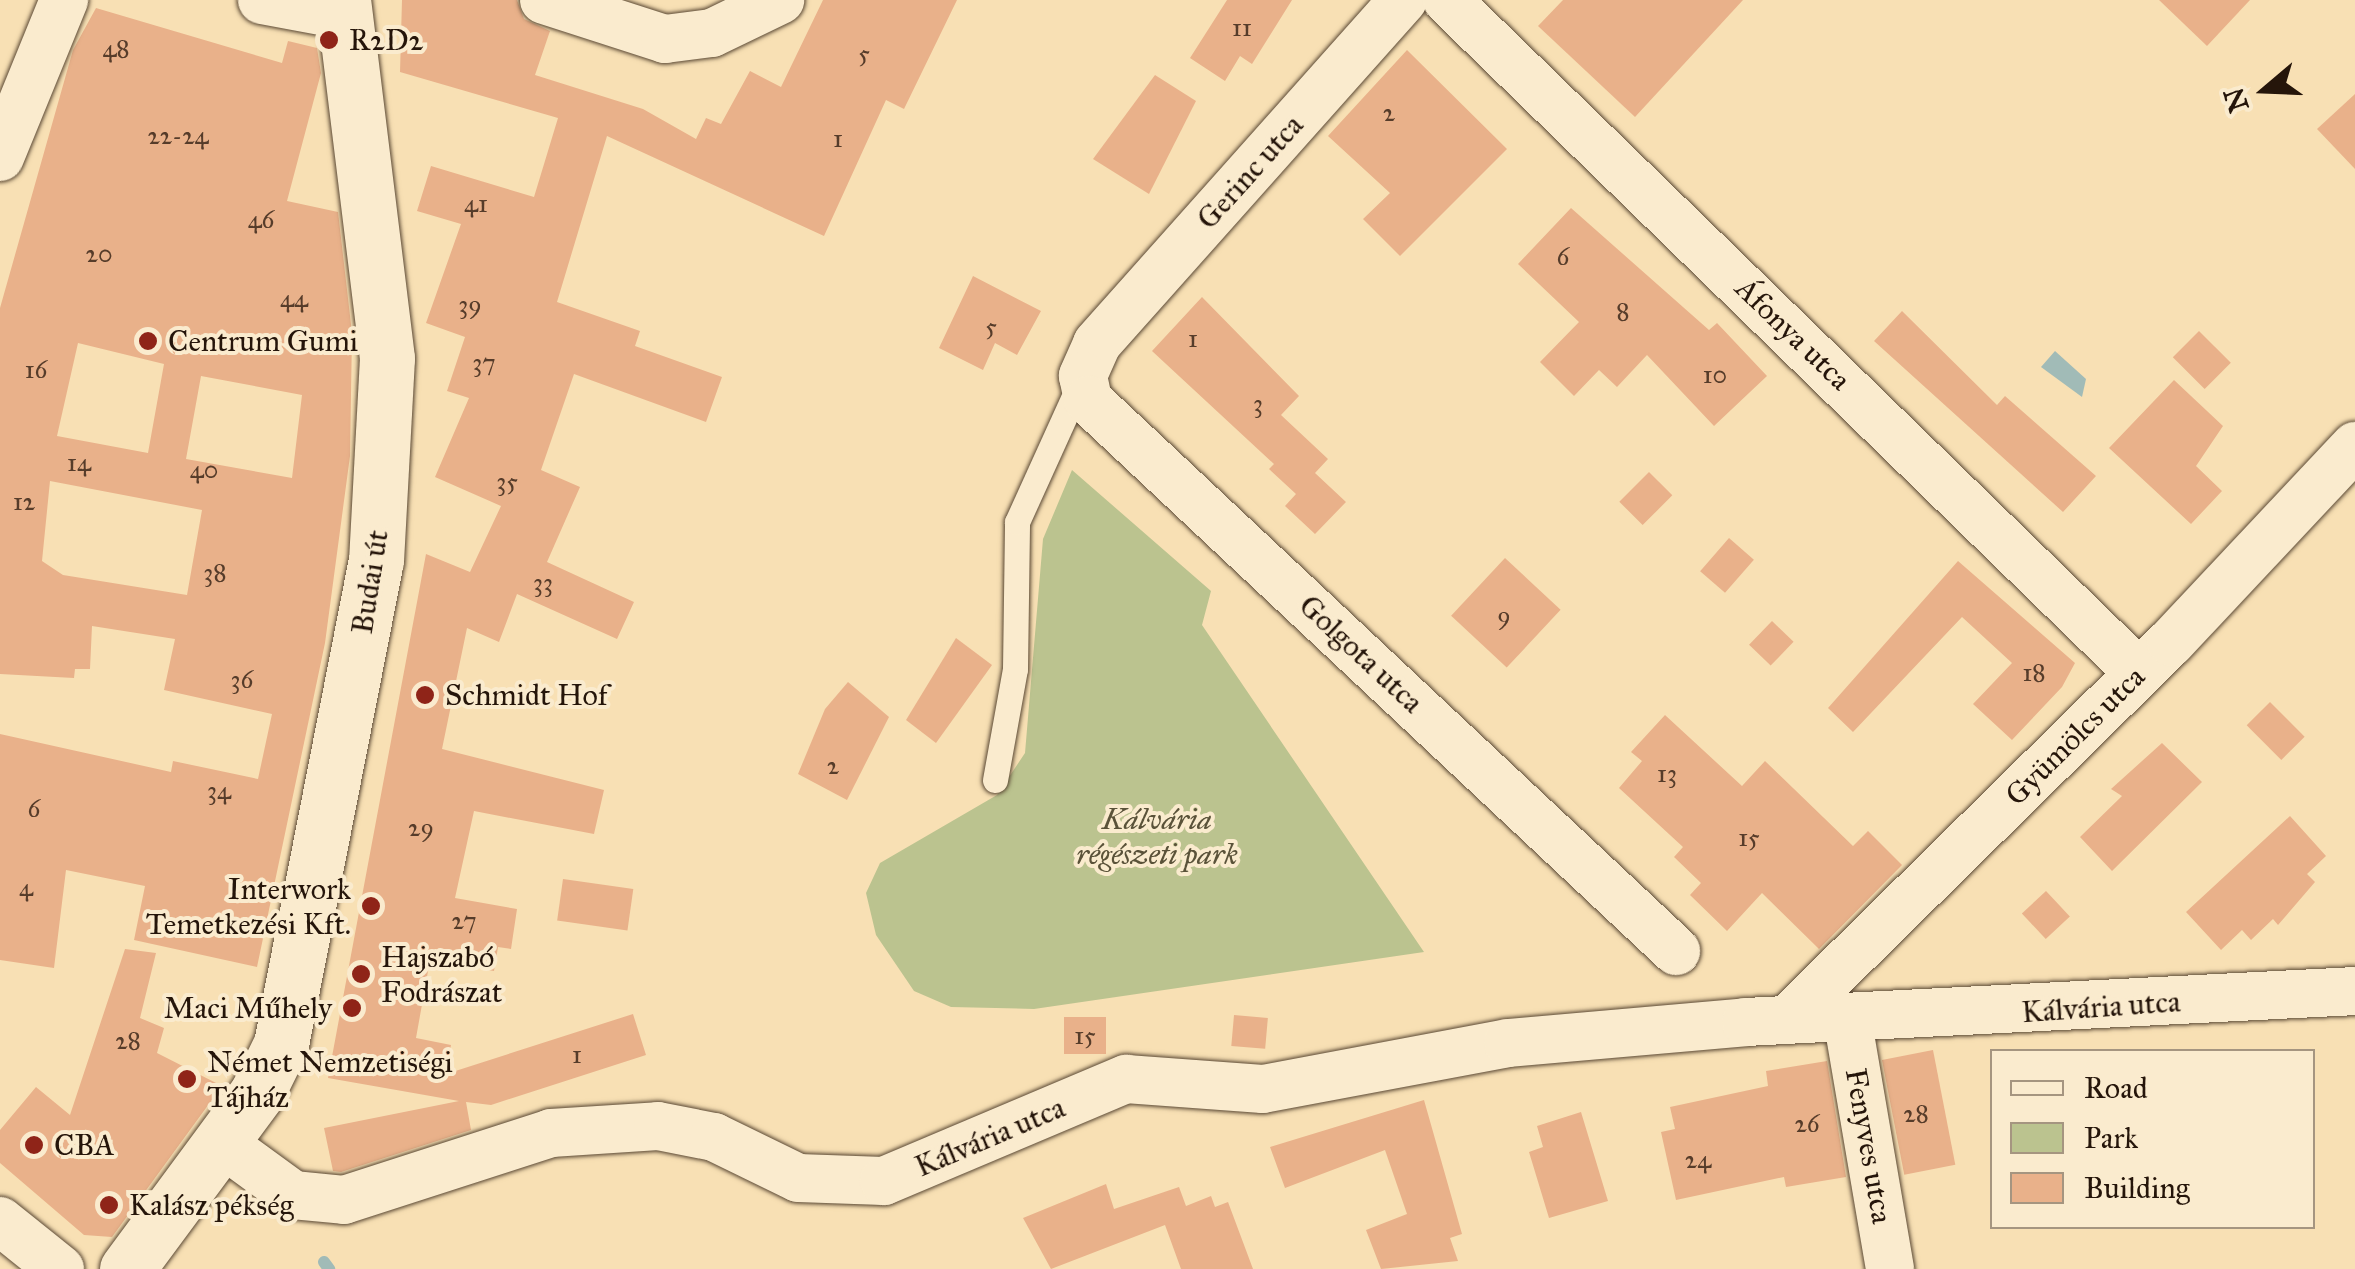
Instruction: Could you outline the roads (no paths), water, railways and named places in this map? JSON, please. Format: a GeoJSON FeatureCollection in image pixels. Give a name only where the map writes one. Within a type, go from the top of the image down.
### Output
{"type":"FeatureCollection","features":[{"type":"Feature","properties":{"kind":"main road","name":"Budai út"},"geometry":{"type":"LineString","coordinates":[[127,1269],[264,1081],[289,1020],[376,560],[386,340],[343,8]]}},
{"type":"Feature","properties":{"kind":"street"},"geometry":{"type":"LineString","coordinates":[[0,157],[64,0]]}},
{"type":"Feature","properties":{"kind":"street"},"geometry":{"type":"LineString","coordinates":[[262,0],[343,8]]}},
{"type":"Feature","properties":{"kind":"street"},"geometry":{"type":"LineString","coordinates":[[544,0],[665,39],[712,33],[780,0]]}},
{"type":"Feature","properties":{"kind":"street","name":"Gerinc utca"},"geometry":{"type":"LineString","coordinates":[[1090,360],[1402,0]]}},
{"type":"Feature","properties":{"kind":"street","name":"Áfonya utca"},"geometry":{"type":"LineString","coordinates":[[1447,0],[2137,671]]}},
{"type":"Feature","properties":{"kind":"street","name":"Golgota utca"},"geometry":{"type":"LineString","coordinates":[[1090,360],[1106,417],[1676,951]]}},
{"type":"Feature","properties":{"kind":"street","name":"Gyümölcs utca"},"geometry":{"type":"LineString","coordinates":[[1788,1019],[2137,671],[2355,446]]}},
{"type":"Feature","properties":{"kind":"street","name":"Kálvária utca"},"geometry":{"type":"LineString","coordinates":[[222,1142],[292,1195],[344,1200],[551,1133],[658,1126],[714,1137],[798,1178],[884,1181],[1126,1078],[1263,1089],[1508,1043],[1788,1019],[1848,1023],[2355,991]]}},
{"type":"Feature","properties":{"kind":"street","name":"Fenyves utca"},"geometry":{"type":"LineString","coordinates":[[1848,1023],[1890,1269]]}},
{"type":"Feature","properties":{"kind":"street"},"geometry":{"type":"LineString","coordinates":[[0,1220],[60,1269]]}},
{"type":"Feature","properties":{"kind":"lane"},"geometry":{"type":"LineString","coordinates":[[995,780],[1016,669],[1016,522],[1090,360]]}},
{"type":"Feature","properties":{"kind":"water"},"geometry":{"type":"Polygon","coordinates":[[[2055,351],[2086,379],[2082,397],[2041,367],[2055,351]]]}},
{"type":"Feature","properties":{"kind":"waterway"},"geometry":{"type":"LineString","coordinates":[[324,1262],[329,1269]]}},
{"type":"Feature","properties":{"kind":"place","name":"R2D2"},"geometry":{"type":"Point","coordinates":[329,40]}},
{"type":"Feature","properties":{"kind":"place","name":"Centrum Gumi"},"geometry":{"type":"Point","coordinates":[148,341]}},
{"type":"Feature","properties":{"kind":"place","name":"Schmidt Hof"},"geometry":{"type":"Point","coordinates":[425,695]}},
{"type":"Feature","properties":{"kind":"place","name":"Interwork Temetkezési Kft."},"geometry":{"type":"Point","coordinates":[371,906]}},
{"type":"Feature","properties":{"kind":"place","name":"Hajszabó Fodrászat"},"geometry":{"type":"Point","coordinates":[361,974]}},
{"type":"Feature","properties":{"kind":"place","name":"Maci Műhely"},"geometry":{"type":"Point","coordinates":[352,1008]}},
{"type":"Feature","properties":{"kind":"place","name":"Német Nemzetiségi Tájház"},"geometry":{"type":"Point","coordinates":[187,1079]}},
{"type":"Feature","properties":{"kind":"place","name":"CBA"},"geometry":{"type":"Point","coordinates":[34,1145]}},
{"type":"Feature","properties":{"kind":"place","name":"Kalász pékség"},"geometry":{"type":"Point","coordinates":[109,1205]}},
{"type":"Feature","properties":{"kind":"park label","name":"Kálvária régészeti park"},"geometry":{"type":"Point","coordinates":[1157,836]}}]}
